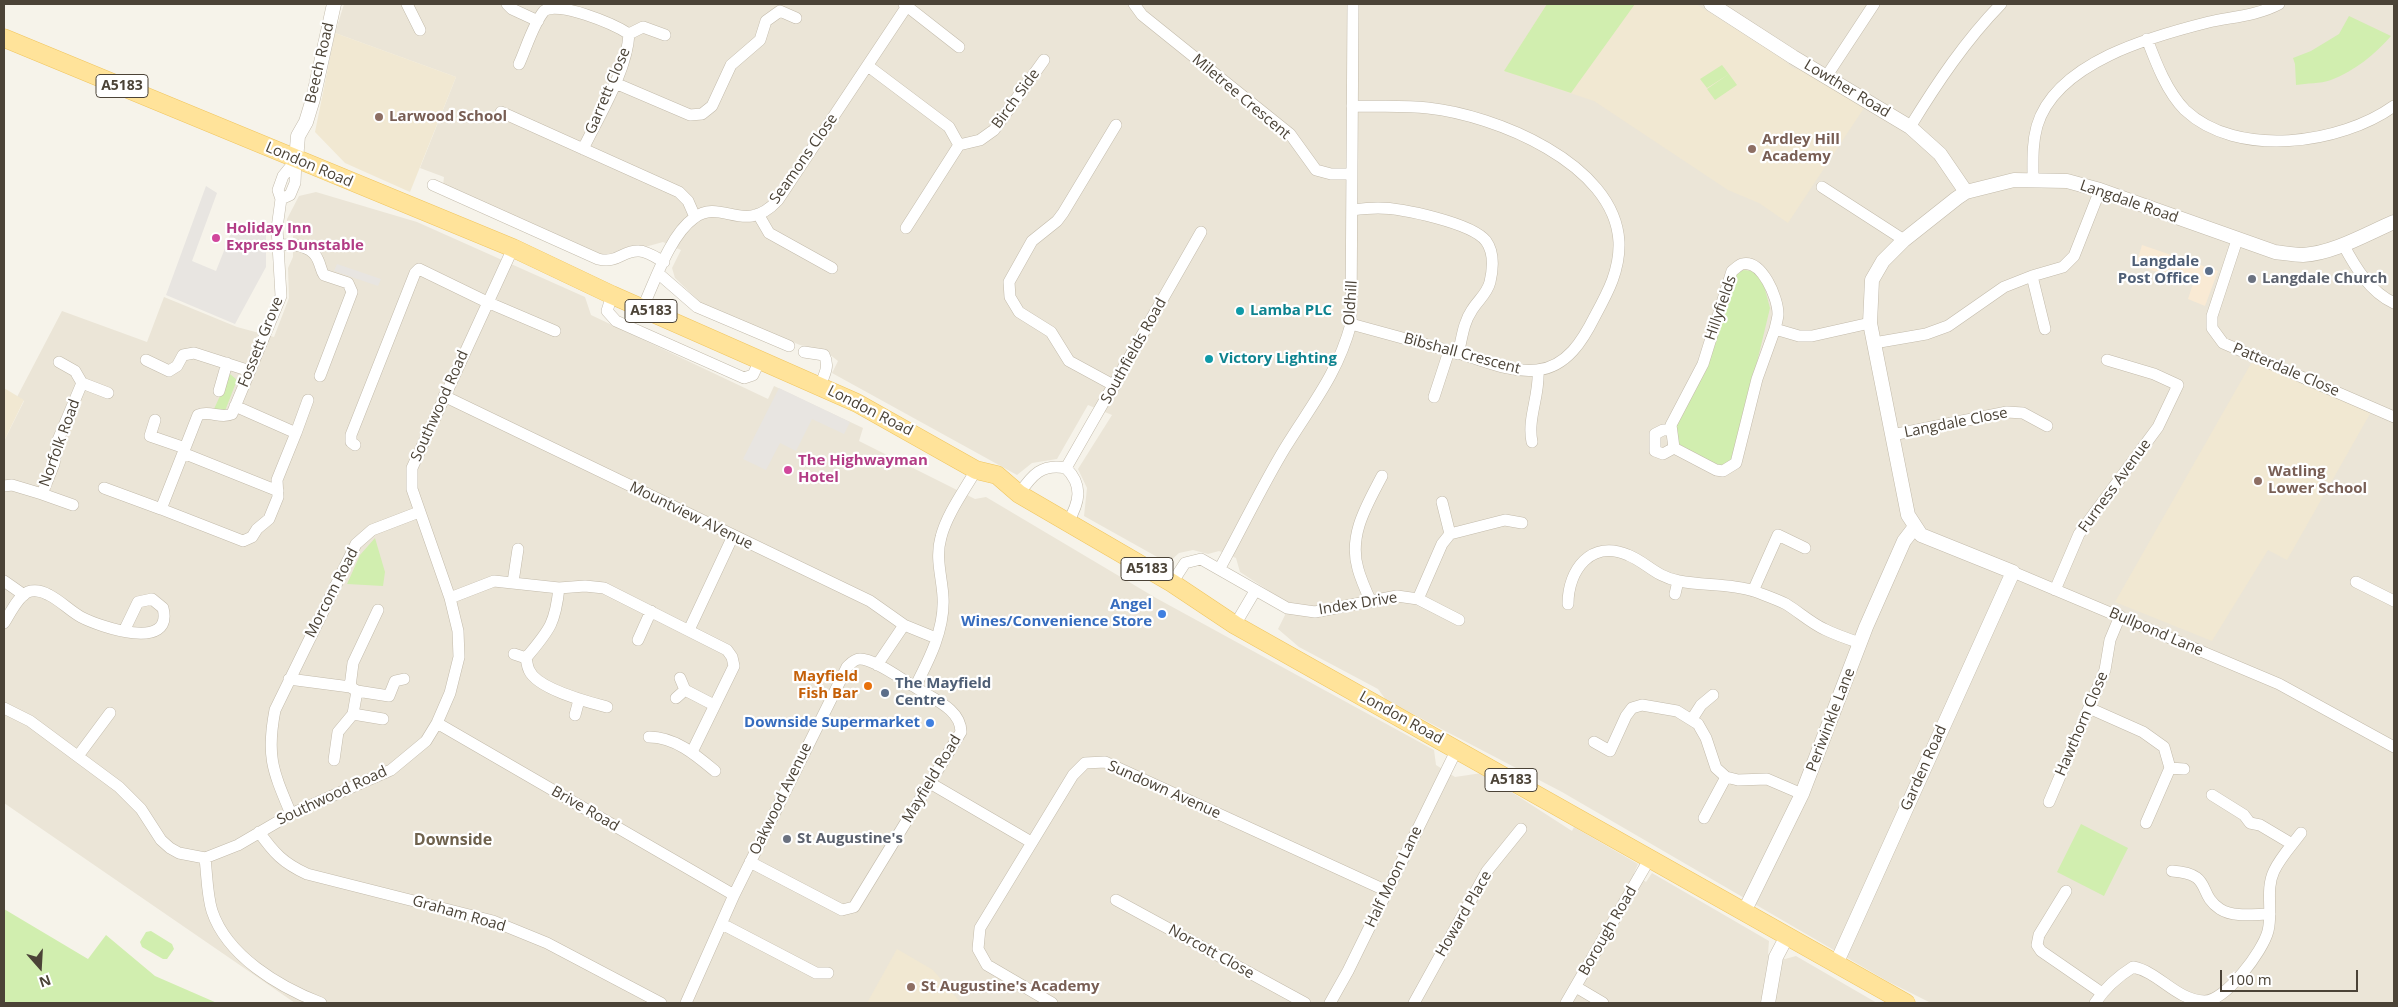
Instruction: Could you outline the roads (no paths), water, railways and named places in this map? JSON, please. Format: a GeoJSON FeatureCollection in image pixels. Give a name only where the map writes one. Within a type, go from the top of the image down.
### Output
{"type":"FeatureCollection","features":[{"type":"Feature","properties":{"kind":"main road","name":"London Road"},"geometry":{"type":"LineString","coordinates":[[4,38],[513,248],[612,295],[820,386],[902,426],[976,470],[997,491],[1020,494],[1172,583],[1235,625],[1787,936]]}},
{"type":"Feature","properties":{"kind":"main road","name":"A5183"},"geometry":{"type":"LineString","coordinates":[[1787,936],[1906,1003]]}},
{"type":"Feature","properties":{"kind":"street","name":"Beech Road"},"geometry":{"type":"LineString","coordinates":[[296,160],[298,136],[306,122],[334,4]]}},
{"type":"Feature","properties":{"kind":"street"},"geometry":{"type":"LineString","coordinates":[[407,4],[420,30]]}},
{"type":"Feature","properties":{"kind":"street"},"geometry":{"type":"LineString","coordinates":[[507,4],[512,10],[538,21]]}},
{"type":"Feature","properties":{"kind":"street","name":"Miletree Crescent"},"geometry":{"type":"LineString","coordinates":[[1134,4],[1142,15],[1290,134],[1316,170],[1331,174],[1352,174]]}},
{"type":"Feature","properties":{"kind":"street","name":"Oldhill"},"geometry":{"type":"LineString","coordinates":[[1220,568],[1285,449],[1328,385],[1342,355],[1351,324],[1353,305],[1352,106],[1354,4]]}},
{"type":"Feature","properties":{"kind":"street","name":"Lowther Road"},"geometry":{"type":"LineString","coordinates":[[1711,4],[1910,127],[1940,154],[1966,192]]}},
{"type":"Feature","properties":{"kind":"street"},"geometry":{"type":"LineString","coordinates":[[1826,76],[1874,4]]}},
{"type":"Feature","properties":{"kind":"street"},"geometry":{"type":"LineString","coordinates":[[1910,127],[1947,69],[1981,25],[2001,4]]}},
{"type":"Feature","properties":{"kind":"street"},"geometry":{"type":"LineString","coordinates":[[2033,179],[2034,140],[2037,125],[2048,103],[2067,83],[2090,67],[2123,49],[2147,39],[2279,4]]}},
{"type":"Feature","properties":{"kind":"street","name":"Garrett Close"},"geometry":{"type":"LineString","coordinates":[[519,64],[544,10],[552,6],[563,5],[619,27],[629,34],[628,48],[615,83],[583,149]]}},
{"type":"Feature","properties":{"kind":"street","name":"Seamons Close"},"geometry":{"type":"LineString","coordinates":[[695,217],[705,212],[719,211],[743,218],[758,214],[772,207],[868,66],[906,5],[959,47]]}},
{"type":"Feature","properties":{"kind":"street"},"geometry":{"type":"LineString","coordinates":[[615,83],[690,115],[702,114],[712,106],[731,65],[760,40],[766,21],[780,11],[796,18]]}},
{"type":"Feature","properties":{"kind":"street"},"geometry":{"type":"LineString","coordinates":[[629,34],[643,27],[665,35]]}},
{"type":"Feature","properties":{"kind":"street"},"geometry":{"type":"LineString","coordinates":[[2147,39],[2167,84],[2185,110],[2211,127],[2241,137],[2270,141],[2315,138],[2352,128],[2394,106]]}},
{"type":"Feature","properties":{"kind":"street","name":"Birch Side"},"geometry":{"type":"LineString","coordinates":[[959,145],[980,140],[994,130],[1044,60]]}},
{"type":"Feature","properties":{"kind":"street"},"geometry":{"type":"LineString","coordinates":[[868,66],[949,127],[959,145],[906,228]]}},
{"type":"Feature","properties":{"kind":"street","name":"Bibshall Crescent"},"geometry":{"type":"LineString","coordinates":[[1351,324],[1519,371],[1550,368],[1567,358],[1583,339],[1614,281],[1619,242],[1612,213],[1596,187],[1566,160],[1520,134],[1477,119],[1428,108],[1352,106]]}},
{"type":"Feature","properties":{"kind":"street"},"geometry":{"type":"LineString","coordinates":[[501,112],[679,192],[688,200],[695,217],[682,228],[643,307]]}},
{"type":"Feature","properties":{"kind":"street"},"geometry":{"type":"LineString","coordinates":[[1115,386],[1069,361],[1051,332],[1019,312],[1010,297],[1009,282],[1032,241],[1057,221],[1063,213],[1116,126]]}},
{"type":"Feature","properties":{"kind":"street","name":"Fossett Grove"},"geometry":{"type":"LineString","coordinates":[[161,509],[198,415],[206,412],[225,417],[232,414],[281,296],[277,217],[281,199],[278,190],[283,176],[296,160]]}},
{"type":"Feature","properties":{"kind":"street","name":"Langdale Road"},"geometry":{"type":"LineString","coordinates":[[1914,528],[1908,515],[1870,323],[1872,280],[1883,261],[1904,240],[1966,192],[2014,180],[2067,181],[2100,190],[2275,252],[2302,255],[2343,244],[2394,222]]}},
{"type":"Feature","properties":{"kind":"street"},"geometry":{"type":"LineString","coordinates":[[433,185],[598,259],[608,262],[628,252],[640,250],[664,262]]}},
{"type":"Feature","properties":{"kind":"street"},"geometry":{"type":"LineString","coordinates":[[1822,187],[1904,240]]}},
{"type":"Feature","properties":{"kind":"street"},"geometry":{"type":"LineString","coordinates":[[1874,344],[1926,334],[1948,326],[2004,287],[2063,267],[2074,256],[2100,190]]}},
{"type":"Feature","properties":{"kind":"street"},"geometry":{"type":"LineString","coordinates":[[1352,210],[1380,208],[1453,222],[1472,229],[1486,242],[1493,259],[1490,283],[1485,295],[1472,310],[1465,324],[1434,397]]}},
{"type":"Feature","properties":{"kind":"street"},"geometry":{"type":"LineString","coordinates":[[758,214],[769,233],[832,268]]}},
{"type":"Feature","properties":{"kind":"street","name":"Southfields Road"},"geometry":{"type":"LineString","coordinates":[[1066,468],[1115,386],[1201,232]]}},
{"type":"Feature","properties":{"kind":"street","name":"Patterdale Close"},"geometry":{"type":"LineString","coordinates":[[2237,240],[2212,316],[2212,328],[2223,342],[2394,417]]}},
{"type":"Feature","properties":{"kind":"street"},"geometry":{"type":"LineString","coordinates":[[2343,244],[2363,277],[2376,291],[2394,303]]}},
{"type":"Feature","properties":{"kind":"street"},"geometry":{"type":"LineString","coordinates":[[279,245],[302,247],[311,251],[319,262],[324,275],[348,283],[352,292],[320,376]]}},
{"type":"Feature","properties":{"kind":"street","name":"Southwood Road"},"geometry":{"type":"LineString","coordinates":[[205,858],[238,845],[291,814],[390,770],[426,741],[437,723],[450,693],[459,658],[458,631],[450,598],[412,489],[412,468],[513,248]]}},
{"type":"Feature","properties":{"kind":"street","name":"Hillyfields"},"geometry":{"type":"LineString","coordinates":[[1742,264],[1754,265],[1765,276],[1772,288],[1778,314],[1757,379],[1736,463],[1723,471],[1716,470],[1674,448],[1663,454],[1655,451],[1655,434],[1663,430],[1670,430],[1702,364],[1732,271],[1742,264]]}},
{"type":"Feature","properties":{"kind":"street"},"geometry":{"type":"LineString","coordinates":[[355,445],[351,442],[351,435],[415,273],[419,269],[487,302],[555,331]]}},
{"type":"Feature","properties":{"kind":"street"},"geometry":{"type":"LineString","coordinates":[[659,274],[697,307],[789,346]]}},
{"type":"Feature","properties":{"kind":"street"},"geometry":{"type":"LineString","coordinates":[[2032,276],[2045,329]]}},
{"type":"Feature","properties":{"kind":"street"},"geometry":{"type":"LineString","coordinates":[[612,295],[607,310],[616,321],[744,378],[753,375],[760,360]]}},
{"type":"Feature","properties":{"kind":"street"},"geometry":{"type":"LineString","coordinates":[[1774,329],[1800,336],[1812,336],[1870,323]]}},
{"type":"Feature","properties":{"kind":"street"},"geometry":{"type":"LineString","coordinates":[[804,352],[824,355],[826,358],[826,370],[820,386]]}},
{"type":"Feature","properties":{"kind":"street"},"geometry":{"type":"LineString","coordinates":[[146,360],[169,371],[177,366],[183,355],[188,353],[250,371]]}},
{"type":"Feature","properties":{"kind":"street","name":"Furness Avenue"},"geometry":{"type":"LineString","coordinates":[[2055,590],[2079,534],[2158,427],[2180,381],[2107,360]]}},
{"type":"Feature","properties":{"kind":"street","name":"Norfolk Road"},"geometry":{"type":"LineString","coordinates":[[58,362],[75,371],[82,383],[108,393]]}},
{"type":"Feature","properties":{"kind":"street"},"geometry":{"type":"LineString","coordinates":[[219,391],[227,363]]}},
{"type":"Feature","properties":{"kind":"street"},"geometry":{"type":"LineString","coordinates":[[1532,442],[1530,429],[1539,384],[1538,370]]}},
{"type":"Feature","properties":{"kind":"street","name":"Norfolk Road"},"geometry":{"type":"LineString","coordinates":[[4,486],[12,485],[42,494],[54,464],[58,440],[82,383]]}},
{"type":"Feature","properties":{"kind":"street","name":"Mountview AVenue"},"geometry":{"type":"LineString","coordinates":[[444,396],[870,602],[904,625],[936,638]]}},
{"type":"Feature","properties":{"kind":"street"},"geometry":{"type":"LineString","coordinates":[[104,488],[243,541],[252,538],[257,529],[269,519],[278,491],[277,480],[308,400]]}},
{"type":"Feature","properties":{"kind":"street"},"geometry":{"type":"LineString","coordinates":[[235,406],[296,433]]}},
{"type":"Feature","properties":{"kind":"street","name":"Langdale Close"},"geometry":{"type":"LineString","coordinates":[[1892,435],[2007,412],[2023,413],[2046,426]]}},
{"type":"Feature","properties":{"kind":"street"},"geometry":{"type":"LineString","coordinates":[[155,420],[150,436],[278,491]]}},
{"type":"Feature","properties":{"kind":"street"},"geometry":{"type":"LineString","coordinates":[[1670,430],[1674,448]]}},
{"type":"Feature","properties":{"kind":"street"},"geometry":{"type":"LineString","coordinates":[[1020,494],[1039,470],[1051,466],[1066,468],[1074,477],[1079,497],[1077,506],[1068,522]]}},
{"type":"Feature","properties":{"kind":"street"},"geometry":{"type":"LineString","coordinates":[[915,687],[932,655],[943,614],[943,597],[938,565],[941,537],[976,470]]}},
{"type":"Feature","properties":{"kind":"street"},"geometry":{"type":"LineString","coordinates":[[1371,602],[1357,567],[1355,536],[1362,516],[1382,476]]}},
{"type":"Feature","properties":{"kind":"street"},"geometry":{"type":"LineString","coordinates":[[42,494],[73,505]]}},
{"type":"Feature","properties":{"kind":"street"},"geometry":{"type":"LineString","coordinates":[[1442,502],[1450,534]]}},
{"type":"Feature","properties":{"kind":"street","name":"Morcom Road"},"geometry":{"type":"LineString","coordinates":[[291,814],[272,768],[269,738],[275,710],[356,544],[372,530],[419,512]]}},
{"type":"Feature","properties":{"kind":"street"},"geometry":{"type":"LineString","coordinates":[[1418,599],[1442,544],[1450,534],[1505,520],[1522,522]]}},
{"type":"Feature","properties":{"kind":"street","name":"Bullpond Lane"},"geometry":{"type":"LineString","coordinates":[[1914,528],[1921,535],[2120,616],[2279,684],[2394,747]]}},
{"type":"Feature","properties":{"kind":"street","name":"Periwinkle Lane"},"geometry":{"type":"LineString","coordinates":[[1744,912],[1802,794],[1860,643],[1904,541],[1914,528]]}},
{"type":"Feature","properties":{"kind":"street"},"geometry":{"type":"LineString","coordinates":[[1753,591],[1778,535],[1805,548]]}},
{"type":"Feature","properties":{"kind":"street"},"geometry":{"type":"LineString","coordinates":[[689,630],[733,536]]}},
{"type":"Feature","properties":{"kind":"street"},"geometry":{"type":"LineString","coordinates":[[513,582],[518,549]]}},
{"type":"Feature","properties":{"kind":"street"},"geometry":{"type":"LineString","coordinates":[[1568,604],[1568,589],[1575,568],[1592,554],[1610,551],[1628,555],[1652,572],[1678,581],[1725,584],[1753,591],[1784,603],[1823,629],[1860,643]]}},
{"type":"Feature","properties":{"kind":"street","name":"Index Drive"},"geometry":{"type":"LineString","coordinates":[[1172,583],[1185,563],[1201,559],[1220,568],[1255,592],[1287,608],[1314,612],[1397,596],[1418,599],[1460,620]]}},
{"type":"Feature","properties":{"kind":"street","name":"Garden Road"},"geometry":{"type":"LineString","coordinates":[[1836,964],[2013,572]]}},
{"type":"Feature","properties":{"kind":"street"},"geometry":{"type":"LineString","coordinates":[[4,581],[24,595]]}},
{"type":"Feature","properties":{"kind":"street"},"geometry":{"type":"LineString","coordinates":[[450,598],[494,581],[559,588],[585,586],[604,588],[727,650],[732,657],[734,666],[692,752]]}},
{"type":"Feature","properties":{"kind":"street"},"geometry":{"type":"LineString","coordinates":[[1675,594],[1678,581]]}},
{"type":"Feature","properties":{"kind":"street"},"geometry":{"type":"LineString","coordinates":[[2356,582],[2394,601]]}},
{"type":"Feature","properties":{"kind":"street"},"geometry":{"type":"LineString","coordinates":[[526,658],[548,632],[556,614],[559,588]]}},
{"type":"Feature","properties":{"kind":"street"},"geometry":{"type":"LineString","coordinates":[[4,623],[24,595],[30,591],[48,594],[80,617],[124,631]]}},
{"type":"Feature","properties":{"kind":"street"},"geometry":{"type":"LineString","coordinates":[[1235,625],[1255,592]]}},
{"type":"Feature","properties":{"kind":"street"},"geometry":{"type":"LineString","coordinates":[[334,760],[338,732],[353,714],[353,663],[378,610]]}},
{"type":"Feature","properties":{"kind":"street"},"geometry":{"type":"LineString","coordinates":[[638,640],[651,611]]}},
{"type":"Feature","properties":{"kind":"street","name":"Hawthorn Close"},"geometry":{"type":"LineString","coordinates":[[2049,802],[2105,670],[2110,640],[2120,616]]}},
{"type":"Feature","properties":{"kind":"street"},"geometry":{"type":"LineString","coordinates":[[877,665],[904,625]]}},
{"type":"Feature","properties":{"kind":"street"},"geometry":{"type":"LineString","coordinates":[[514,654],[526,658]]}},
{"type":"Feature","properties":{"kind":"street"},"geometry":{"type":"LineString","coordinates":[[526,658],[529,671],[538,681],[579,700],[607,707]]}},
{"type":"Feature","properties":{"kind":"street","name":"Oakwood Avenue"},"geometry":{"type":"LineString","coordinates":[[686,1003],[734,895],[847,668],[853,661],[860,659],[877,665],[915,687]]}},
{"type":"Feature","properties":{"kind":"street"},"geometry":{"type":"LineString","coordinates":[[680,678],[685,690],[714,705]]}},
{"type":"Feature","properties":{"kind":"street"},"geometry":{"type":"LineString","coordinates":[[289,679],[389,696],[395,681],[404,679]]}},
{"type":"Feature","properties":{"kind":"street","name":"Mayfield Road"},"geometry":{"type":"LineString","coordinates":[[750,862],[842,910],[854,907],[961,732],[961,723],[955,713],[915,687]]}},
{"type":"Feature","properties":{"kind":"street"},"geometry":{"type":"LineString","coordinates":[[676,698],[685,690]]}},
{"type":"Feature","properties":{"kind":"street"},"geometry":{"type":"LineString","coordinates":[[1692,719],[1701,705],[1713,695]]}},
{"type":"Feature","properties":{"kind":"street"},"geometry":{"type":"LineString","coordinates":[[575,715],[579,700]]}},
{"type":"Feature","properties":{"kind":"street"},"geometry":{"type":"LineString","coordinates":[[1594,742],[1610,751],[1626,716],[1632,708],[1642,705],[1677,711],[1692,719],[1706,738],[1716,768],[1726,778],[1738,780],[1767,779],[1802,794]]}},
{"type":"Feature","properties":{"kind":"street"},"geometry":{"type":"LineString","coordinates":[[4,708],[30,721],[124,792],[141,809],[161,840],[170,848],[179,853],[205,858],[212,910],[222,935],[241,956],[297,994],[321,1003]]}},
{"type":"Feature","properties":{"kind":"street"},"geometry":{"type":"LineString","coordinates":[[2088,708],[2143,732],[2164,747],[2170,768],[2146,823]]}},
{"type":"Feature","properties":{"kind":"street"},"geometry":{"type":"LineString","coordinates":[[78,756],[110,713]]}},
{"type":"Feature","properties":{"kind":"street"},"geometry":{"type":"LineString","coordinates":[[353,714],[383,719]]}},
{"type":"Feature","properties":{"kind":"street","name":"Brive Road"},"geometry":{"type":"LineString","coordinates":[[437,723],[734,895]]}},
{"type":"Feature","properties":{"kind":"street"},"geometry":{"type":"LineString","coordinates":[[649,737],[662,737],[692,752],[715,771]]}},
{"type":"Feature","properties":{"kind":"street","name":"Half Moon Lane"},"geometry":{"type":"LineString","coordinates":[[1330,1003],[1388,891],[1457,749]]}},
{"type":"Feature","properties":{"kind":"street","name":"Sundown Avenue"},"geometry":{"type":"LineString","coordinates":[[1052,1003],[987,965],[978,948],[980,928],[1073,775],[1085,763],[1105,762],[1388,891]]}},
{"type":"Feature","properties":{"kind":"street"},"geometry":{"type":"LineString","coordinates":[[2170,768],[2184,769]]}},
{"type":"Feature","properties":{"kind":"street"},"geometry":{"type":"LineString","coordinates":[[1704,818],[1726,778]]}},
{"type":"Feature","properties":{"kind":"street"},"geometry":{"type":"LineString","coordinates":[[930,783],[1031,842]]}},
{"type":"Feature","properties":{"kind":"street"},"geometry":{"type":"LineString","coordinates":[[2212,795],[2244,815],[2250,823],[2260,825],[2292,844]]}},
{"type":"Feature","properties":{"kind":"street","name":"Howard Place"},"geometry":{"type":"LineString","coordinates":[[1414,1003],[1487,871],[1521,829]]}},
{"type":"Feature","properties":{"kind":"street","name":"Graham Road"},"geometry":{"type":"LineString","coordinates":[[259,832],[272,851],[287,865],[307,874],[493,921],[547,943],[661,1003]]}},
{"type":"Feature","properties":{"kind":"street"},"geometry":{"type":"LineString","coordinates":[[2066,891],[2039,935],[2037,945],[2041,951],[2098,998],[2119,976],[2133,967],[2145,970],[2188,998],[2206,1002],[2226,993],[2261,948],[2268,932],[2270,914],[2269,889],[2274,871],[2301,833]]}},
{"type":"Feature","properties":{"kind":"street","name":"Borough Road"},"geometry":{"type":"LineString","coordinates":[[1566,1003],[1650,858]]}},
{"type":"Feature","properties":{"kind":"street"},"geometry":{"type":"LineString","coordinates":[[2172,871],[2190,872],[2201,880],[2210,897],[2220,909],[2234,914],[2270,914]]}},
{"type":"Feature","properties":{"kind":"street","name":"Norcott Close"},"geometry":{"type":"LineString","coordinates":[[1116,900],[1305,1003]]}},
{"type":"Feature","properties":{"kind":"street"},"geometry":{"type":"LineString","coordinates":[[722,924],[816,973],[828,973]]}},
{"type":"Feature","properties":{"kind":"street"},"geometry":{"type":"LineString","coordinates":[[1768,1003],[1776,957],[1787,936]]}},
{"type":"Feature","properties":{"kind":"street"},"geometry":{"type":"LineString","coordinates":[[1576,987],[1603,1003]]}},
{"type":"Feature","properties":{"kind":"place","name":"Larwood School"},"geometry":{"type":"Point","coordinates":[379,117]}},
{"type":"Feature","properties":{"kind":"place","name":"Ardley Hill Academy"},"geometry":{"type":"Point","coordinates":[1752,149]}},
{"type":"Feature","properties":{"kind":"place","name":"Holiday Inn Express Dunstable"},"geometry":{"type":"Point","coordinates":[216,238]}},
{"type":"Feature","properties":{"kind":"place","name":"Langdale Post Office"},"geometry":{"type":"Point","coordinates":[2209,271]}},
{"type":"Feature","properties":{"kind":"place","name":"Langdale Church"},"geometry":{"type":"Point","coordinates":[2252,279]}},
{"type":"Feature","properties":{"kind":"place","name":"Lamba PLC"},"geometry":{"type":"Point","coordinates":[1240,311]}},
{"type":"Feature","properties":{"kind":"place","name":"Victory Lighting"},"geometry":{"type":"Point","coordinates":[1209,359]}},
{"type":"Feature","properties":{"kind":"place","name":"The Highwayman Hotel"},"geometry":{"type":"Point","coordinates":[788,470]}},
{"type":"Feature","properties":{"kind":"place","name":"Watling Lower School"},"geometry":{"type":"Point","coordinates":[2258,481]}},
{"type":"Feature","properties":{"kind":"place","name":"Angel Wines/Convenience Store"},"geometry":{"type":"Point","coordinates":[1162,614]}},
{"type":"Feature","properties":{"kind":"place","name":"Mayfield Fish Bar"},"geometry":{"type":"Point","coordinates":[868,686]}},
{"type":"Feature","properties":{"kind":"place","name":"The Mayfield Centre"},"geometry":{"type":"Point","coordinates":[885,693]}},
{"type":"Feature","properties":{"kind":"place","name":"Downside Supermarket"},"geometry":{"type":"Point","coordinates":[930,723]}},
{"type":"Feature","properties":{"kind":"place","name":"St Augustine's"},"geometry":{"type":"Point","coordinates":[787,839]}},
{"type":"Feature","properties":{"kind":"place","name":"St Augustine's Academy"},"geometry":{"type":"Point","coordinates":[911,987]}},
{"type":"Feature","properties":{"kind":"district","name":"Downside"},"geometry":{"type":"Point","coordinates":[453,840]}}]}
